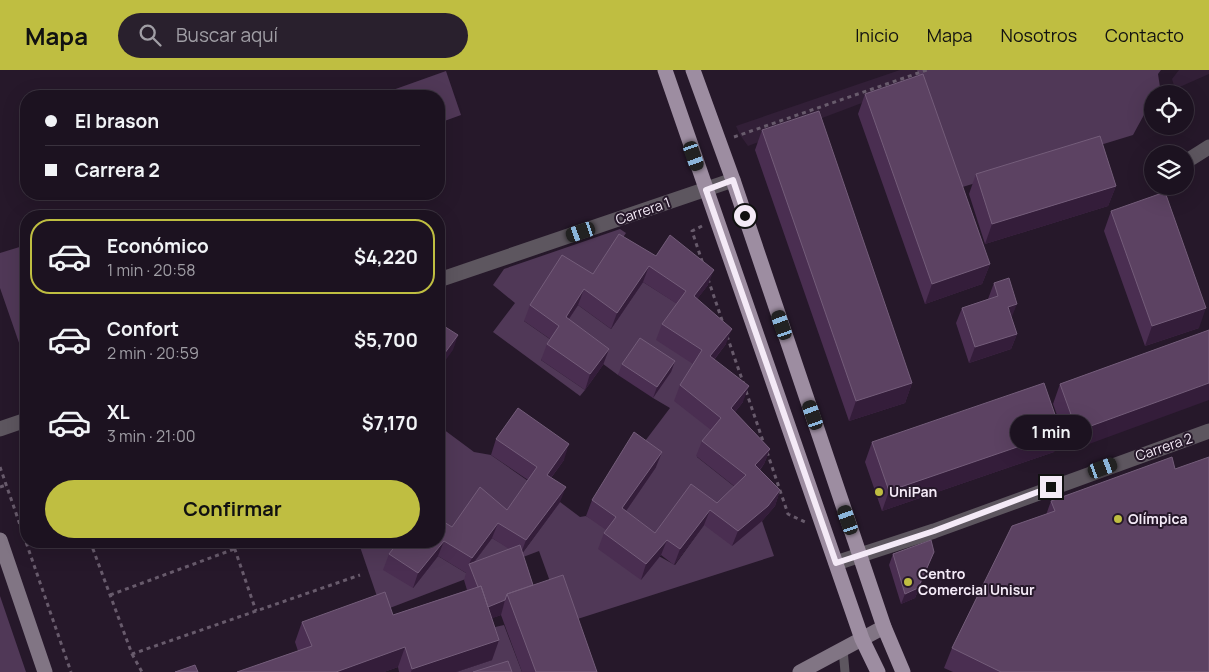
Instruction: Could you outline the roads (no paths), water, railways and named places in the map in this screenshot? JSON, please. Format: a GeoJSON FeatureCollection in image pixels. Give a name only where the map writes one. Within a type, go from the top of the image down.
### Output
{"type":"FeatureCollection","features":[{"type":"Feature","properties":{"kind":"main road"},"geometry":{"type":"LineString","coordinates":[[665,70],[862,639],[878,672]]}},
{"type":"Feature","properties":{"kind":"main road"},"geometry":{"type":"LineString","coordinates":[[693,70],[733,180],[884,627],[903,672]]}},
{"type":"Feature","properties":{"kind":"main road"},"geometry":{"type":"LineString","coordinates":[[0,540],[45,672]]}},
{"type":"Feature","properties":{"kind":"main road"},"geometry":{"type":"LineString","coordinates":[[800,672],[884,627]]}},
{"type":"Feature","properties":{"kind":"street"},"geometry":{"type":"LineString","coordinates":[[1194,156],[1209,147]]}},
{"type":"Feature","properties":{"kind":"street","name":"Carrera 1"},"geometry":{"type":"LineString","coordinates":[[445,278],[733,180]]}},
{"type":"Feature","properties":{"kind":"street"},"geometry":{"type":"LineString","coordinates":[[0,429],[20,424]]}},
{"type":"Feature","properties":{"kind":"street","name":"Carrera 2"},"geometry":{"type":"LineString","coordinates":[[836,563],[934,531],[1209,431]]}},
{"type":"Feature","properties":{"kind":"lane"},"geometry":{"type":"LineString","coordinates":[[844,649],[845,672]]}},
{"type":"Feature","properties":{"kind":"place","name":"UniPan"},"geometry":{"type":"Point","coordinates":[879,492]}},
{"type":"Feature","properties":{"kind":"place","name":"Olímpica"},"geometry":{"type":"Point","coordinates":[1118,519]}},
{"type":"Feature","properties":{"kind":"place","name":"Centro Comercial Unisur"},"geometry":{"type":"Point","coordinates":[908,582]}}]}
